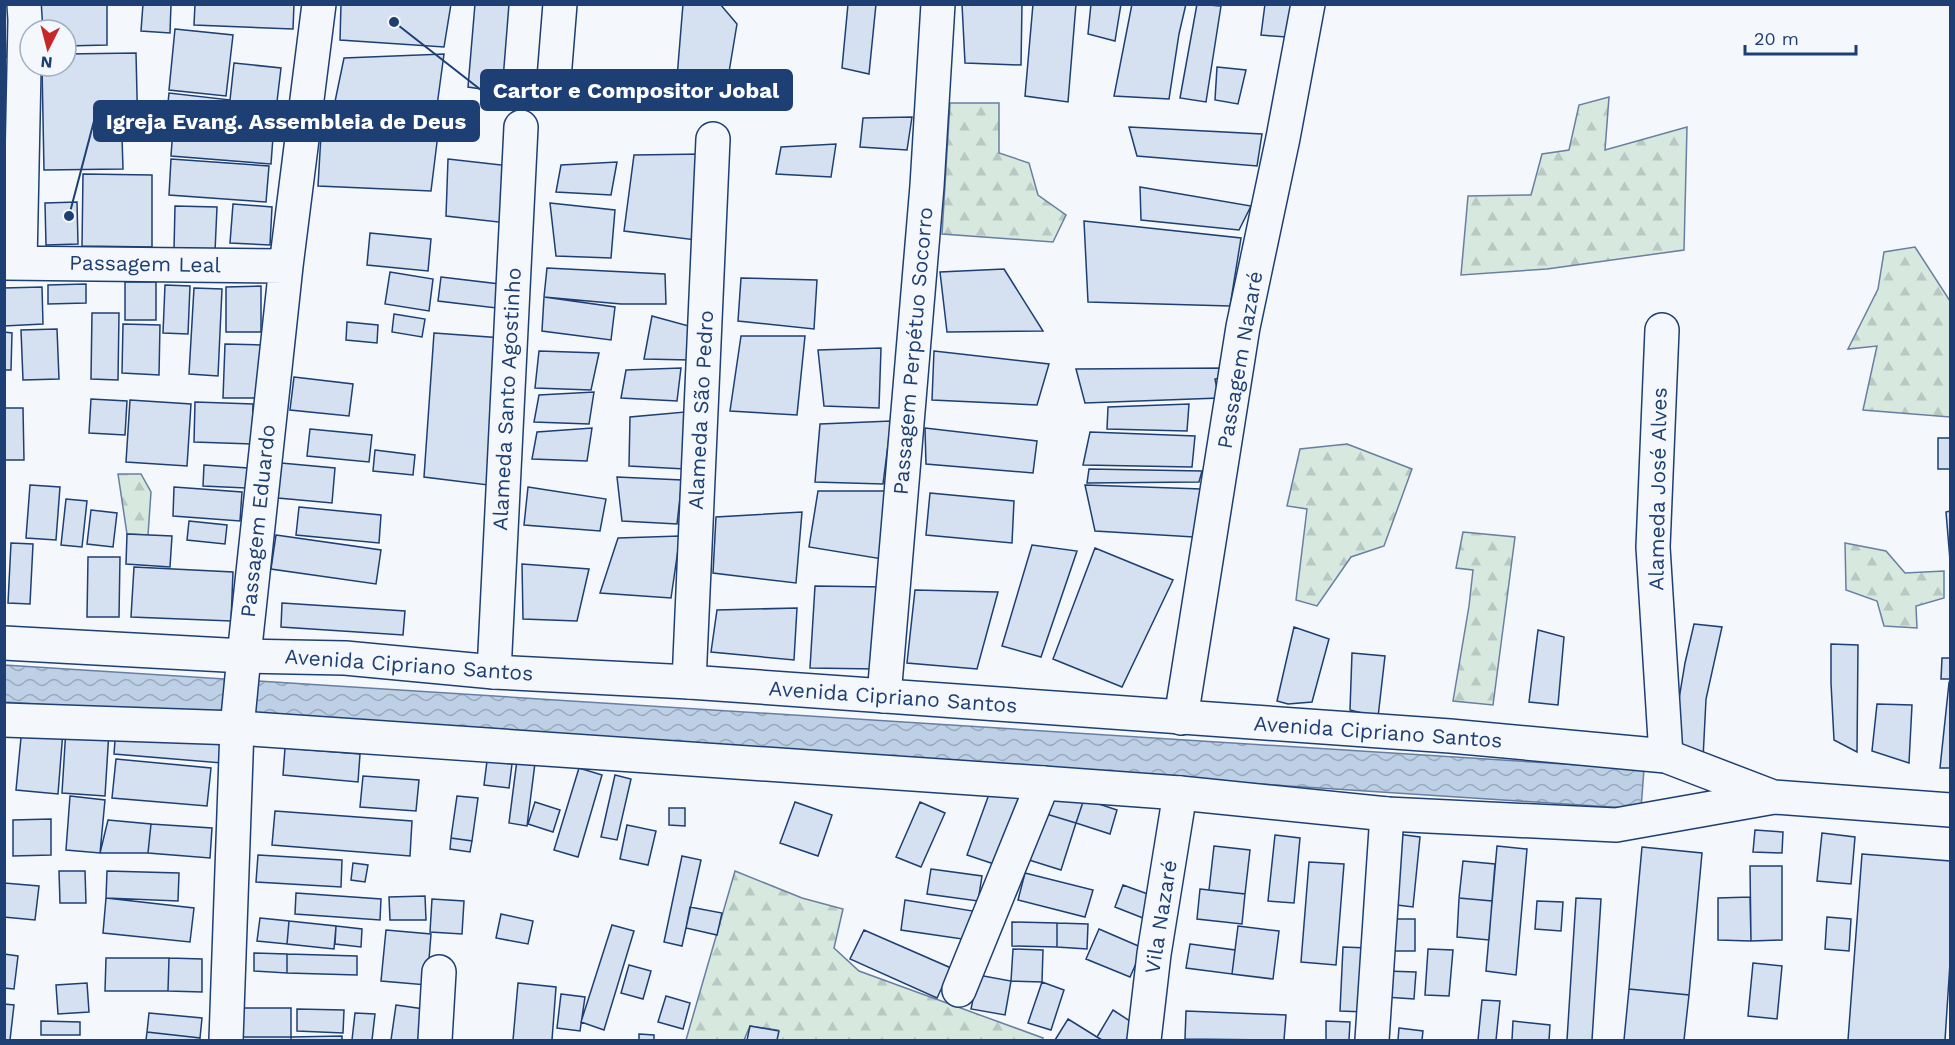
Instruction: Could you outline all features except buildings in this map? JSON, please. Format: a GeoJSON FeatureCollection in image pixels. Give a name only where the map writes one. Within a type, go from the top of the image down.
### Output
{"type":"FeatureCollection","features":[{"type":"Feature","properties":{"kind":"street"},"geometry":{"type":"LineString","coordinates":[[12,263],[24,4]]}},
{"type":"Feature","properties":{"kind":"street","name":"Passagem Eduardo"},"geometry":{"type":"LineString","coordinates":[[226,1041],[237,728],[286,266],[320,4]]}},
{"type":"Feature","properties":{"kind":"street"},"geometry":{"type":"LineString","coordinates":[[553,91],[560,4]]}},
{"type":"Feature","properties":{"kind":"street","name":"Passagem Perpétuo Socorro"},"geometry":{"type":"LineString","coordinates":[[884,696],[926,198],[938,4]]}},
{"type":"Feature","properties":{"kind":"street","name":"Passagem Nazaré"},"geometry":{"type":"LineString","coordinates":[[1181,718],[1243,327],[1283,138],[1308,4]]}},
{"type":"Feature","properties":{"kind":"street","name":"Alameda Santo Agostinho"},"geometry":{"type":"LineString","coordinates":[[494,672],[521,127]]}},
{"type":"Feature","properties":{"kind":"street","name":"Alameda São Pedro"},"geometry":{"type":"LineString","coordinates":[[689,682],[713,139]]}},
{"type":"Feature","properties":{"kind":"street","name":"Passagem Leal"},"geometry":{"type":"LineString","coordinates":[[12,263],[286,266]]}},
{"type":"Feature","properties":{"kind":"street","name":"Alameda José Alves"},"geometry":{"type":"LineString","coordinates":[[1662,330],[1653,547],[1666,756]]}},
{"type":"Feature","properties":{"kind":"street","name":"Avenida Cipriano Santos"},"geometry":{"type":"LineString","coordinates":[[4,643],[244,656],[345,658],[494,672],[689,682],[1450,736],[1666,756],[1774,797]]}},
{"type":"Feature","properties":{"kind":"street","name":"Avenida Cipriano Santos"},"geometry":{"type":"LineString","coordinates":[[4,720],[237,728],[1180,793],[1387,814],[1616,825],[1774,797],[1950,810]]}},
{"type":"Feature","properties":{"kind":"street"},"geometry":{"type":"LineString","coordinates":[[959,990],[1043,783]]}},
{"type":"Feature","properties":{"kind":"street","name":"Vila Nazaré"},"geometry":{"type":"LineString","coordinates":[[1144,1041],[1154,954],[1180,793]]}},
{"type":"Feature","properties":{"kind":"street"},"geometry":{"type":"LineString","coordinates":[[1372,1041],[1387,814]]}},
{"type":"Feature","properties":{"kind":"street"},"geometry":{"type":"LineString","coordinates":[[435,1041],[438,972]]}},
{"type":"Feature","properties":{"kind":"green space"},"geometry":{"type":"Polygon","coordinates":[[[1609,97],[1605,150],[1687,127],[1684,250],[1547,269],[1461,275],[1468,196],[1531,195],[1542,154],[1569,150],[1579,105],[1609,97]]]}},
{"type":"Feature","properties":{"kind":"green space"},"geometry":{"type":"Polygon","coordinates":[[[950,103],[999,103],[999,153],[1029,163],[1038,195],[1066,215],[1053,242],[942,234],[950,103]]]}},
{"type":"Feature","properties":{"kind":"green space"},"geometry":{"type":"Polygon","coordinates":[[[1915,247],[1950,301],[1950,417],[1863,410],[1877,346],[1848,349],[1878,289],[1884,252],[1915,247]]]}},
{"type":"Feature","properties":{"kind":"green space"},"geometry":{"type":"Polygon","coordinates":[[[1347,444],[1412,469],[1384,546],[1351,557],[1317,606],[1296,600],[1307,509],[1287,506],[1300,449],[1347,444]]]}},
{"type":"Feature","properties":{"kind":"green space"},"geometry":{"type":"Polygon","coordinates":[[[118,474],[141,474],[151,492],[148,535],[127,534],[118,474]]]}},
{"type":"Feature","properties":{"kind":"green space"},"geometry":{"type":"Polygon","coordinates":[[[1463,532],[1515,537],[1493,705],[1453,701],[1473,570],[1456,568],[1463,532]]]}},
{"type":"Feature","properties":{"kind":"green space"},"geometry":{"type":"Polygon","coordinates":[[[1845,543],[1886,551],[1905,573],[1944,571],[1944,598],[1916,606],[1917,628],[1884,626],[1877,601],[1846,590],[1845,543]]]}},
{"type":"Feature","properties":{"kind":"green space"},"geometry":{"type":"Polygon","coordinates":[[[735,871],[802,898],[843,909],[834,948],[859,971],[1043,1038],[1042,1040],[774,1040],[778,1030],[750,1026],[744,1040],[686,1040],[735,871]]]}},
{"type":"Feature","properties":{"kind":"water"},"geometry":{"type":"Polygon","coordinates":[[[4,665],[1644,769],[1641,809],[5,702],[4,665]]]}},
{"type":"Feature","properties":{"kind":"place","name":"Cartor e Compositor Jobal"},"geometry":{"type":"Point","coordinates":[394,22]}},
{"type":"Feature","properties":{"kind":"place","name":"Igreja Evang. Assembleia de Deus"},"geometry":{"type":"Point","coordinates":[69,216]}}]}
